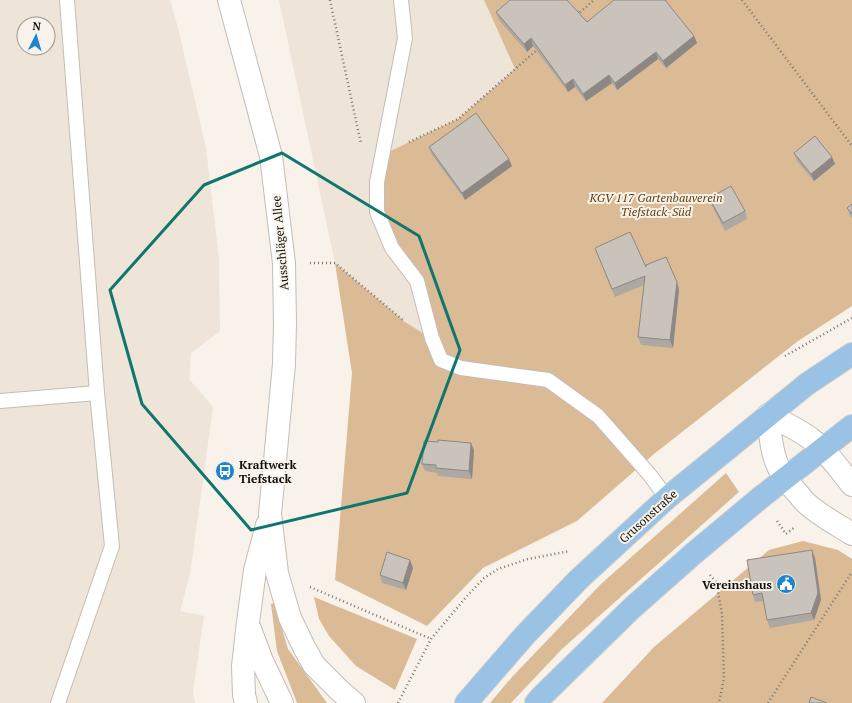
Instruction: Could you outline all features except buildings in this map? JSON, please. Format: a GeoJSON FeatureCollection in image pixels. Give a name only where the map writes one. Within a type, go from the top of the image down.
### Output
{"type":"FeatureCollection","features":[{"type":"Feature","properties":{"kind":"main road","name":"Grusonstraße"},"geometry":{"type":"LineString","coordinates":[[466,703],[526,635],[579,579],[667,498],[807,384],[852,354]]}},
{"type":"Feature","properties":{"kind":"main road"},"geometry":{"type":"LineString","coordinates":[[536,703],[632,608],[693,554],[852,426]]}},
{"type":"Feature","properties":{"kind":"street","name":"Ausschläger Allee"},"geometry":{"type":"LineString","coordinates":[[229,0],[271,156],[284,263],[284,364],[270,514],[255,570],[248,622],[262,661],[282,703]]}},
{"type":"Feature","properties":{"kind":"street"},"geometry":{"type":"LineString","coordinates":[[768,415],[789,425],[815,442],[852,485]]}},
{"type":"Feature","properties":{"kind":"street"},"geometry":{"type":"LineString","coordinates":[[768,415],[773,450],[778,466],[785,479],[804,501],[852,534]]}},
{"type":"Feature","properties":{"kind":"street","name":"Ausschläger Allee"},"geometry":{"type":"LineString","coordinates":[[270,514],[277,573],[290,618],[314,665],[354,703]]}},
{"type":"Feature","properties":{"kind":"street"},"geometry":{"type":"LineString","coordinates":[[246,703],[244,695],[243,666],[248,622]]}},
{"type":"Feature","properties":{"kind":"lane"},"geometry":{"type":"LineString","coordinates":[[58,703],[112,546],[97,393],[67,0]]}},
{"type":"Feature","properties":{"kind":"lane"},"geometry":{"type":"LineString","coordinates":[[401,0],[405,38],[377,182],[377,212],[392,248],[417,281],[432,338],[441,360],[461,368],[548,380],[598,416],[667,498]]}},
{"type":"Feature","properties":{"kind":"lane"},"geometry":{"type":"LineString","coordinates":[[0,401],[97,393]]}},
{"type":"Feature","properties":{"kind":"path"},"geometry":{"type":"LineString","coordinates":[[330,0],[365,166],[377,182]]}},
{"type":"Feature","properties":{"kind":"path"},"geometry":{"type":"LineString","coordinates":[[572,20],[594,0]]}},
{"type":"Feature","properties":{"kind":"path"},"geometry":{"type":"LineString","coordinates":[[742,0],[852,146]]}},
{"type":"Feature","properties":{"kind":"path"},"geometry":{"type":"LineString","coordinates":[[382,155],[458,118],[544,44]]}},
{"type":"Feature","properties":{"kind":"path"},"geometry":{"type":"LineString","coordinates":[[284,263],[335,263],[405,322],[432,338]]}},
{"type":"Feature","properties":{"kind":"path"},"geometry":{"type":"LineString","coordinates":[[785,356],[852,318]]}},
{"type":"Feature","properties":{"kind":"path"},"geometry":{"type":"LineString","coordinates":[[777,521],[786,534]]}},
{"type":"Feature","properties":{"kind":"path"},"geometry":{"type":"LineString","coordinates":[[398,703],[431,638],[484,578],[498,569],[528,559],[574,550]]}},
{"type":"Feature","properties":{"kind":"path"},"geometry":{"type":"LineString","coordinates":[[693,554],[716,582],[722,614],[724,678],[719,703]]}},
{"type":"Feature","properties":{"kind":"path"},"geometry":{"type":"LineString","coordinates":[[768,703],[852,572]]}},
{"type":"Feature","properties":{"kind":"path"},"geometry":{"type":"LineString","coordinates":[[277,573],[431,638]]}},
{"type":"Feature","properties":{"kind":"highlighted area"},"geometry":{"type":"Polygon","coordinates":[[[282,153],[419,236],[460,350],[407,493],[251,530],[142,404],[110,290],[204,185],[282,153]]]}},
{"type":"Feature","properties":{"kind":"shaded area","name":"Kraftwerk Tiefstack"},"geometry":{"type":"Polygon","coordinates":[[[0,0],[170,0],[178,28],[206,148],[219,259],[220,331],[191,353],[189,379],[213,407],[190,574],[180,611],[204,616],[193,691],[195,703],[0,703],[0,0]]]}},
{"type":"Feature","properties":{"kind":"shaded area"},"geometry":{"type":"Polygon","coordinates":[[[279,0],[484,0],[515,69],[458,119],[382,155],[432,338],[405,322],[335,263],[279,0]]]}},
{"type":"Feature","properties":{"kind":"green space","name":"KGV 117 Gartenbauverein Tiefstack-Süd"},"geometry":{"type":"Polygon","coordinates":[[[484,0],[852,0],[852,306],[798,341],[654,454],[577,521],[483,568],[427,626],[335,580],[352,373],[335,263],[405,322],[431,338],[417,281],[377,212],[382,155],[458,119],[515,69],[484,0]]]}},
{"type":"Feature","properties":{"kind":"green space"},"geometry":{"type":"Polygon","coordinates":[[[726,473],[739,492],[562,649],[511,703],[490,703],[512,677],[601,584],[726,473]]]}},
{"type":"Feature","properties":{"kind":"green space"},"geometry":{"type":"Polygon","coordinates":[[[803,541],[838,550],[852,559],[852,703],[602,703],[654,647],[769,550],[803,541]]]}},
{"type":"Feature","properties":{"kind":"green space"},"geometry":{"type":"Polygon","coordinates":[[[314,597],[417,639],[395,690],[356,666],[329,636],[319,619],[314,597]]]}},
{"type":"Feature","properties":{"kind":"green space"},"geometry":{"type":"Polygon","coordinates":[[[274,603],[288,649],[327,703],[297,703],[277,651],[271,604],[274,603]]]}},
{"type":"Feature","properties":{"kind":"place","name":"Kraftwerk Tiefstack"},"geometry":{"type":"Point","coordinates":[225,471]}},
{"type":"Feature","properties":{"kind":"place","name":"Vereinshaus"},"geometry":{"type":"Point","coordinates":[786,584]}}]}
